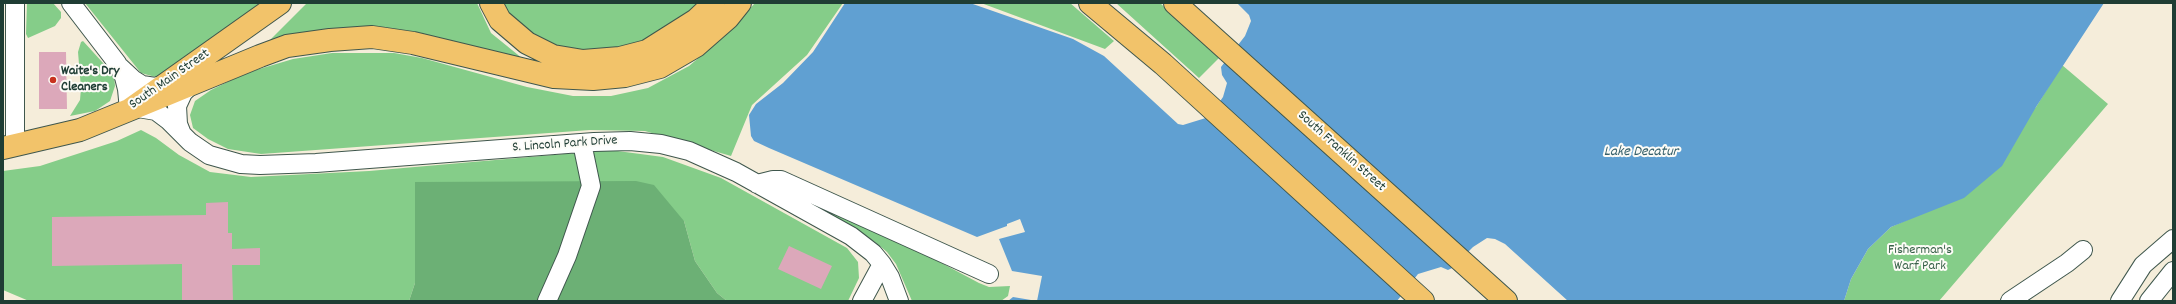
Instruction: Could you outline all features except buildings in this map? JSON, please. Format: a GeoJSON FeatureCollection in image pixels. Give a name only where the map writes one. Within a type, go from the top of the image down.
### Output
{"type":"FeatureCollection","features":[{"type":"Feature","properties":{"kind":"main road","name":"South Main Street"},"geometry":{"type":"LineString","coordinates":[[9,147],[80,130],[129,110],[280,3]]}},
{"type":"Feature","properties":{"kind":"main road"},"geometry":{"type":"LineString","coordinates":[[491,3],[500,20],[527,43],[553,56],[583,61],[620,58],[647,51],[696,20],[714,3]]}},
{"type":"Feature","properties":{"kind":"main road"},"geometry":{"type":"LineString","coordinates":[[129,110],[288,46],[330,40],[372,38],[412,43],[554,77],[593,79],[625,76],[660,66],[696,46],[728,18],[740,3]]}},
{"type":"Feature","properties":{"kind":"main road"},"geometry":{"type":"LineString","coordinates":[[1090,3],[1163,64],[1423,301]]}},
{"type":"Feature","properties":{"kind":"main road","name":"South Franklin Street"},"geometry":{"type":"LineString","coordinates":[[1175,3],[1506,301]]}},
{"type":"Feature","properties":{"kind":"street"},"geometry":{"type":"LineString","coordinates":[[9,147],[15,3]]}},
{"type":"Feature","properties":{"kind":"street"},"geometry":{"type":"LineString","coordinates":[[71,3],[117,63],[134,80],[142,85],[155,87],[166,84]]}},
{"type":"Feature","properties":{"kind":"street"},"geometry":{"type":"LineString","coordinates":[[117,63],[124,77],[127,88],[129,110]]}},
{"type":"Feature","properties":{"kind":"street"},"geometry":{"type":"LineString","coordinates":[[183,136],[178,124],[177,106],[183,93],[193,83]]}},
{"type":"Feature","properties":{"kind":"street","name":"S. Lincoln Park Drive"},"geometry":{"type":"LineString","coordinates":[[129,110],[138,108],[156,111],[168,120],[183,136],[209,155],[241,164],[260,165],[324,162],[630,140],[661,144],[695,154],[757,184],[851,236],[873,254],[882,264],[890,277],[899,301]]}},
{"type":"Feature","properties":{"kind":"street"},"geometry":{"type":"LineString","coordinates":[[547,301],[567,256],[591,186],[582,143]]}},
{"type":"Feature","properties":{"kind":"street"},"geometry":{"type":"LineString","coordinates":[[757,184],[773,180],[781,180],[989,274]]}},
{"type":"Feature","properties":{"kind":"street"},"geometry":{"type":"LineString","coordinates":[[2120,301],[2143,265],[2173,239]]}},
{"type":"Feature","properties":{"kind":"street"},"geometry":{"type":"LineString","coordinates":[[2010,301],[2067,263],[2083,250]]}},
{"type":"Feature","properties":{"kind":"street"},"geometry":{"type":"LineString","coordinates":[[862,301],[882,264]]}},
{"type":"Feature","properties":{"kind":"street"},"geometry":{"type":"LineString","coordinates":[[2149,301],[2173,271]]}},
{"type":"Feature","properties":{"kind":"green space"},"geometry":{"type":"Polygon","coordinates":[[[27,3],[53,3],[61,12],[61,18],[55,26],[28,38],[26,34],[27,3]]]}},
{"type":"Feature","properties":{"kind":"green space"},"geometry":{"type":"Polygon","coordinates":[[[85,3],[270,3],[159,78],[141,73],[85,3]]]}},
{"type":"Feature","properties":{"kind":"green space"},"geometry":{"type":"Polygon","coordinates":[[[307,3],[477,3],[491,33],[528,63],[474,49],[265,45],[307,3]]]}},
{"type":"Feature","properties":{"kind":"green space"},"geometry":{"type":"Polygon","coordinates":[[[502,3],[702,3],[632,51],[581,56],[539,42],[505,13],[502,3]]]}},
{"type":"Feature","properties":{"kind":"green space"},"geometry":{"type":"Polygon","coordinates":[[[755,3],[843,3],[807,55],[752,105],[731,156],[645,131],[590,130],[261,154],[228,149],[208,139],[193,128],[190,115],[195,101],[211,90],[246,73],[293,59],[332,53],[394,53],[422,58],[527,87],[573,96],[611,96],[648,88],[689,66],[726,35],[755,3]]]}},
{"type":"Feature","properties":{"kind":"green space"},"geometry":{"type":"Polygon","coordinates":[[[981,3],[1070,3],[1114,41],[1105,49],[981,3]]]}},
{"type":"Feature","properties":{"kind":"green space"},"geometry":{"type":"Polygon","coordinates":[[[1116,3],[1160,3],[1219,58],[1199,78],[1116,3]]]}},
{"type":"Feature","properties":{"kind":"green space"},"geometry":{"type":"Polygon","coordinates":[[[83,41],[114,75],[115,86],[110,101],[95,111],[70,116],[80,100],[81,88],[78,52],[81,42],[83,41]]]}},
{"type":"Feature","properties":{"kind":"green space","name":"Fisherman's Warf Park"},"geometry":{"type":"Polygon","coordinates":[[[2062,65],[2108,104],[1939,301],[1844,301],[1851,279],[1868,249],[1891,227],[1925,212],[2036,107],[2062,65]]]}},
{"type":"Feature","properties":{"kind":"green space"},"geometry":{"type":"Polygon","coordinates":[[[141,130],[156,138],[179,155],[210,172],[251,177],[369,171],[610,150],[663,157],[721,178],[847,248],[858,262],[859,278],[848,301],[727,301],[717,293],[695,261],[684,221],[415,182],[415,283],[409,301],[29,301],[3,290],[3,171],[40,166],[117,141],[141,130]]]}},
{"type":"Feature","properties":{"kind":"green space"},"geometry":{"type":"Polygon","coordinates":[[[636,181],[654,185],[684,221],[695,261],[717,293],[727,301],[409,301],[415,283],[415,182],[636,181]]]}},
{"type":"Feature","properties":{"kind":"green space"},"geometry":{"type":"Polygon","coordinates":[[[783,188],[857,218],[979,283],[989,287],[1010,286],[1008,296],[1001,301],[912,301],[896,264],[887,252],[875,242],[783,188]]]}},
{"type":"Feature","properties":{"kind":"water","name":"Lake Decatur"},"geometry":{"type":"Polygon","coordinates":[[[845,3],[970,3],[1073,39],[1104,56],[1178,124],[1183,125],[1209,117],[1223,97],[1227,83],[1222,75],[1221,67],[1245,36],[1251,21],[1249,15],[1237,3],[2104,3],[2036,107],[2002,166],[1964,198],[1891,227],[1868,249],[1851,279],[1844,301],[1568,301],[1505,244],[1495,239],[1487,238],[1473,247],[1452,268],[1448,270],[1441,267],[1418,274],[1397,301],[1037,301],[1042,276],[1012,271],[999,239],[1025,232],[1020,219],[1007,224],[1007,226],[977,237],[754,141],[751,136],[749,115],[756,104],[783,83],[813,52],[845,3]]]}},
{"type":"Feature","properties":{"kind":"water"},"geometry":{"type":"Polygon","coordinates":[[[1013,297],[1037,301],[1008,301],[1013,297]]]}},
{"type":"Feature","properties":{"kind":"place","name":"Waite's Dry Cleaners"},"geometry":{"type":"Point","coordinates":[53,80]}}]}
